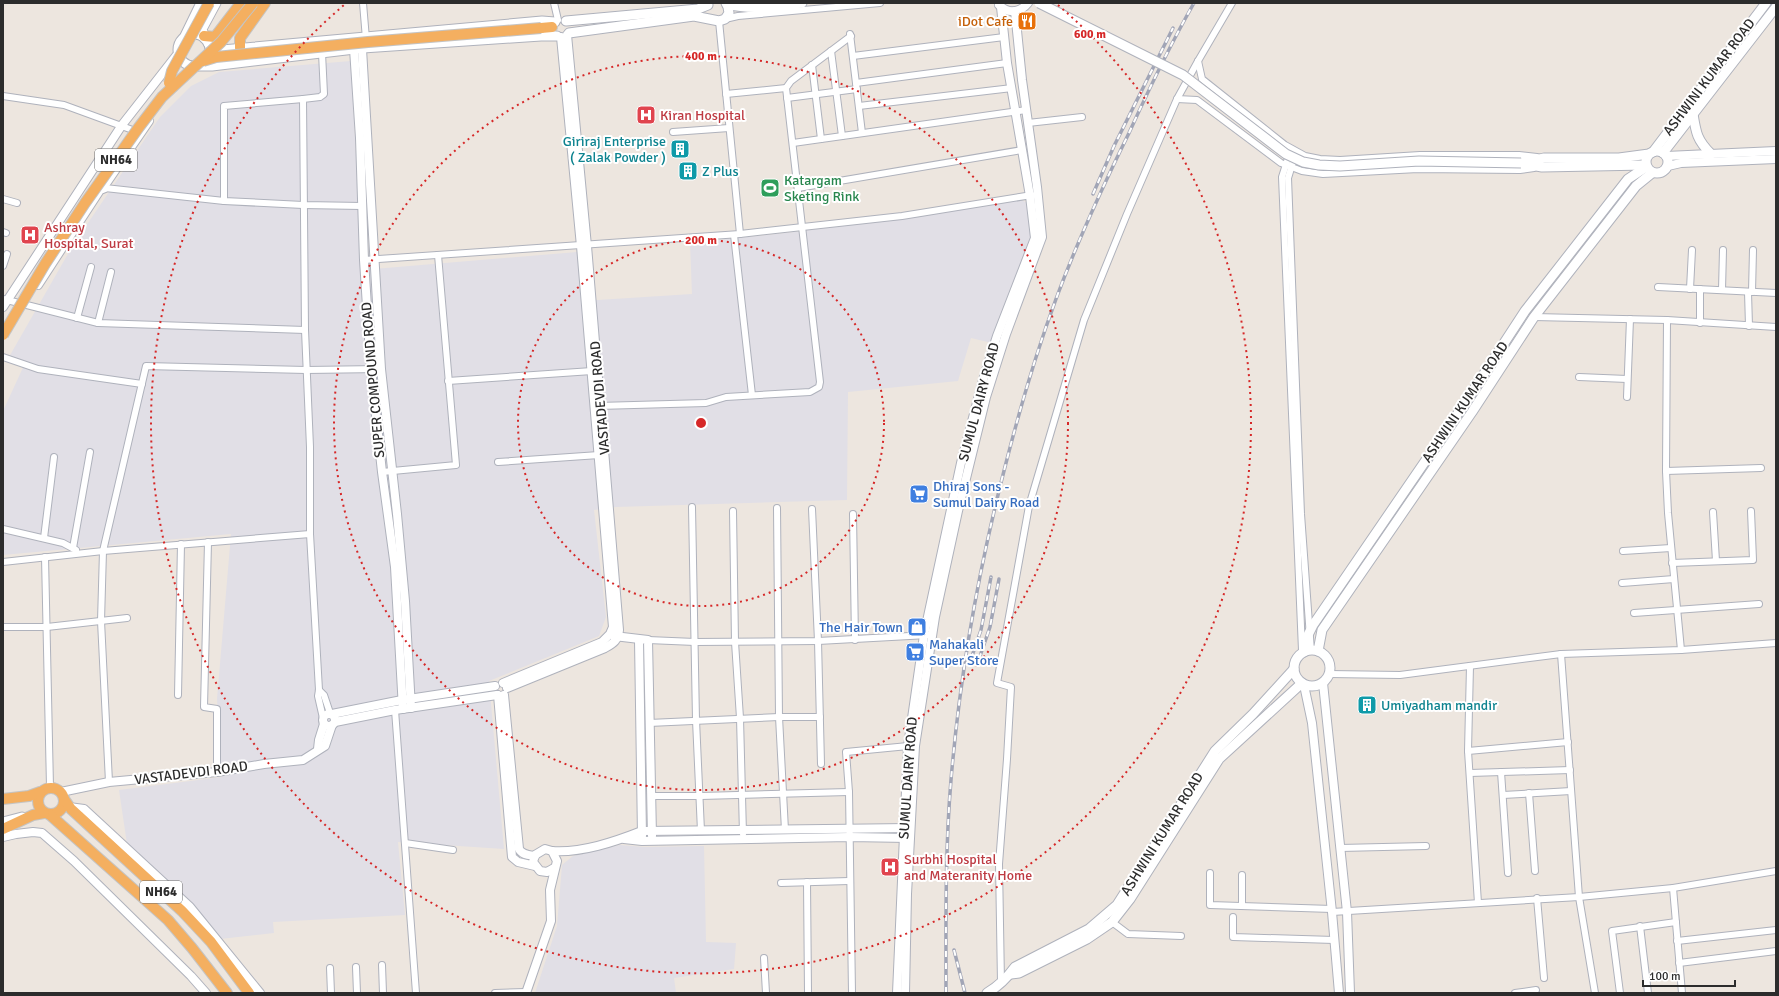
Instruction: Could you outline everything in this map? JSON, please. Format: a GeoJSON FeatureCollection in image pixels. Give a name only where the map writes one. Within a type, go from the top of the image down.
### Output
{"type":"FeatureCollection","features":[{"type":"Feature","properties":{"kind":"highway"},"geometry":{"type":"LineString","coordinates":[[169,83],[172,71],[209,3]]}},
{"type":"Feature","properties":{"kind":"highway"},"geometry":{"type":"LineString","coordinates":[[206,40],[215,37],[241,3]]}},
{"type":"Feature","properties":{"kind":"highway","name":"NH64"},"geometry":{"type":"LineString","coordinates":[[3,324],[41,260],[105,166],[176,74],[218,38],[247,3]]}},
{"type":"Feature","properties":{"kind":"highway","name":"NH64"},"geometry":{"type":"LineString","coordinates":[[3,335],[49,258],[85,203],[162,96],[221,42],[253,3]]}},
{"type":"Feature","properties":{"kind":"highway"},"geometry":{"type":"LineString","coordinates":[[240,48],[240,38],[265,3]]}},
{"type":"Feature","properties":{"kind":"highway"},"geometry":{"type":"LineString","coordinates":[[198,64],[216,57],[361,42],[541,28],[558,23]]}},
{"type":"Feature","properties":{"kind":"highway"},"geometry":{"type":"LineString","coordinates":[[3,799],[29,796],[50,787]]}},
{"type":"Feature","properties":{"kind":"highway","name":"NH64"},"geometry":{"type":"LineString","coordinates":[[50,787],[65,799],[182,911],[211,942],[249,993]]}},
{"type":"Feature","properties":{"kind":"highway"},"geometry":{"type":"LineString","coordinates":[[40,792],[38,797],[38,806],[47,813]]}},
{"type":"Feature","properties":{"kind":"highway"},"geometry":{"type":"LineString","coordinates":[[3,829],[33,815],[60,811],[65,799]]}},
{"type":"Feature","properties":{"kind":"highway","name":"NH64"},"geometry":{"type":"LineString","coordinates":[[47,813],[168,920],[227,993]]}},
{"type":"Feature","properties":{"kind":"main road"},"geometry":{"type":"LineString","coordinates":[[200,3],[180,44],[179,53],[181,59],[185,63],[212,66],[361,49],[563,35],[694,16],[720,19],[755,8]]}},
{"type":"Feature","properties":{"kind":"main road"},"geometry":{"type":"LineString","coordinates":[[198,64],[205,62],[208,58],[210,48],[202,29],[216,3]]}},
{"type":"Feature","properties":{"kind":"main road"},"geometry":{"type":"LineString","coordinates":[[726,3],[744,8],[755,8],[802,3]]}},
{"type":"Feature","properties":{"kind":"main road"},"geometry":{"type":"LineString","coordinates":[[720,19],[729,10],[726,3]]}},
{"type":"Feature","properties":{"kind":"main road"},"geometry":{"type":"LineString","coordinates":[[1039,3],[1183,75],[1286,154],[1302,162],[1319,166],[1419,161],[1543,163],[1648,168],[1660,173],[1666,169],[1668,162],[1665,154],[1660,151],[1619,158],[1543,163]]}},
{"type":"Feature","properties":{"kind":"main road","name":"ASHWINI KUMAR ROAD"},"geometry":{"type":"LineString","coordinates":[[1651,153],[1766,3]]}},
{"type":"Feature","properties":{"kind":"main road"},"geometry":{"type":"LineString","coordinates":[[558,23],[698,9],[709,4]]}},
{"type":"Feature","properties":{"kind":"main road"},"geometry":{"type":"LineString","coordinates":[[709,4],[708,13],[720,19]]}},
{"type":"Feature","properties":{"kind":"main road","name":"ASHWINI KUMAR ROAD"},"geometry":{"type":"LineString","coordinates":[[1665,154],[1693,114],[1776,7]]}},
{"type":"Feature","properties":{"kind":"main road"},"geometry":{"type":"LineString","coordinates":[[183,40],[187,37],[196,35],[222,50],[542,21],[569,25],[563,35]]}},
{"type":"Feature","properties":{"kind":"main road"},"geometry":{"type":"LineString","coordinates":[[558,23],[553,32],[563,35]]}},
{"type":"Feature","properties":{"kind":"main road"},"geometry":{"type":"LineString","coordinates":[[1693,114],[1697,137],[1711,154]]}},
{"type":"Feature","properties":{"kind":"main road"},"geometry":{"type":"LineString","coordinates":[[1648,168],[1646,160],[1651,153]]}},
{"type":"Feature","properties":{"kind":"main road","name":"ASHWINI KUMAR ROAD"},"geometry":{"type":"LineString","coordinates":[[1309,652],[1322,630],[1472,412],[1534,317],[1636,186],[1648,168]]}},
{"type":"Feature","properties":{"kind":"main road","name":"ASHWINI KUMAR ROAD"},"geometry":{"type":"LineString","coordinates":[[1309,652],[1309,633],[1463,406],[1525,311],[1628,179],[1639,170],[1648,168]]}},
{"type":"Feature","properties":{"kind":"main road"},"geometry":{"type":"LineString","coordinates":[[1309,652],[1327,658],[1329,663],[1329,674],[1323,683],[1314,686],[1303,684],[1297,678],[1294,669],[1297,659],[1309,652]]}},
{"type":"Feature","properties":{"kind":"main road","name":"ASHWINI KUMAR ROAD"},"geometry":{"type":"LineString","coordinates":[[1091,932],[1121,900],[1215,751],[1253,714],[1294,669]]}},
{"type":"Feature","properties":{"kind":"main road","name":"ASHWINI KUMAR ROAD"},"geometry":{"type":"LineString","coordinates":[[988,993],[998,988],[1011,974],[1015,967],[1112,922],[1130,899],[1219,759],[1303,684]]}},
{"type":"Feature","properties":{"kind":"main road"},"geometry":{"type":"LineString","coordinates":[[3,804],[29,796]]}},
{"type":"Feature","properties":{"kind":"main road"},"geometry":{"type":"LineString","coordinates":[[3,822],[33,815]]}},
{"type":"Feature","properties":{"kind":"street"},"geometry":{"type":"LineString","coordinates":[[361,49],[366,37],[364,3]]}},
{"type":"Feature","properties":{"kind":"street"},"geometry":{"type":"LineString","coordinates":[[554,3],[558,23]]}},
{"type":"Feature","properties":{"kind":"street"},"geometry":{"type":"LineString","coordinates":[[752,395],[737,234],[720,19],[880,3]]}},
{"type":"Feature","properties":{"kind":"street"},"geometry":{"type":"LineString","coordinates":[[999,5],[1005,10],[1015,11],[1024,8],[1028,3]]}},
{"type":"Feature","properties":{"kind":"street"},"geometry":{"type":"LineString","coordinates":[[998,988],[999,864],[1011,687],[997,683],[1029,506],[1084,320],[1127,214],[1177,99],[1232,3]]}},
{"type":"Feature","properties":{"kind":"street"},"geometry":{"type":"LineString","coordinates":[[1766,3],[1776,7]]}},
{"type":"Feature","properties":{"kind":"street","name":"SUMUL DAIRY ROAD"},"geometry":{"type":"LineString","coordinates":[[897,993],[907,838],[908,746],[928,635],[958,482],[983,380],[994,343],[1035,238],[1034,195],[1022,150],[999,5]]}},
{"type":"Feature","properties":{"kind":"street"},"geometry":{"type":"LineString","coordinates":[[364,260],[584,246],[802,228],[902,216],[1034,195],[1028,123],[1016,37],[1015,11]]}},
{"type":"Feature","properties":{"kind":"street","name":"VASTADEVDI ROAD"},"geometry":{"type":"LineString","coordinates":[[563,35],[617,591],[619,622],[614,636]]}},
{"type":"Feature","properties":{"kind":"street"},"geometry":{"type":"LineString","coordinates":[[598,406],[706,404],[726,397],[810,392],[819,387],[820,382],[786,88],[791,81],[850,35],[862,133]]}},
{"type":"Feature","properties":{"kind":"street"},"geometry":{"type":"LineString","coordinates":[[853,56],[1004,37]]}},
{"type":"Feature","properties":{"kind":"street","name":"SUPER COMPOUND ROAD"},"geometry":{"type":"LineString","coordinates":[[361,49],[362,206],[371,369],[382,472],[396,568],[406,699]]}},
{"type":"Feature","properties":{"kind":"street","name":"SUPER COMPOUND ROAD"},"geometry":{"type":"LineString","coordinates":[[361,49],[381,369],[394,471],[405,601],[406,699],[403,709]]}},
{"type":"Feature","properties":{"kind":"street"},"geometry":{"type":"LineString","coordinates":[[831,51],[842,136]]}},
{"type":"Feature","properties":{"kind":"street"},"geometry":{"type":"LineString","coordinates":[[179,53],[122,125],[4,302],[25,304],[98,323],[305,330]]}},
{"type":"Feature","properties":{"kind":"street"},"geometry":{"type":"LineString","coordinates":[[224,201],[224,106],[320,97],[324,94],[322,53]]}},
{"type":"Feature","properties":{"kind":"street"},"geometry":{"type":"LineString","coordinates":[[1198,61],[1202,79],[1293,150],[1304,156],[1320,159],[1420,155],[1519,155],[1543,163]]}},
{"type":"Feature","properties":{"kind":"street"},"geometry":{"type":"LineString","coordinates":[[787,98],[1007,63]]}},
{"type":"Feature","properties":{"kind":"street"},"geometry":{"type":"LineString","coordinates":[[3,342],[25,304],[163,101],[198,64]]}},
{"type":"Feature","properties":{"kind":"street"},"geometry":{"type":"LineString","coordinates":[[812,65],[821,139]]}},
{"type":"Feature","properties":{"kind":"street"},"geometry":{"type":"LineString","coordinates":[[726,94],[786,88]]}},
{"type":"Feature","properties":{"kind":"street"},"geometry":{"type":"LineString","coordinates":[[859,106],[1012,88]]}},
{"type":"Feature","properties":{"kind":"street"},"geometry":{"type":"LineString","coordinates":[[3,96],[64,105],[122,125],[141,134]]}},
{"type":"Feature","properties":{"kind":"street"},"geometry":{"type":"LineString","coordinates":[[303,99],[305,330],[310,447],[310,534],[319,690],[318,696],[329,719]]}},
{"type":"Feature","properties":{"kind":"street"},"geometry":{"type":"LineString","coordinates":[[1177,99],[1197,100],[1288,166],[1302,171],[1323,174],[1418,169],[1520,170],[1543,163]]}},
{"type":"Feature","properties":{"kind":"street"},"geometry":{"type":"LineString","coordinates":[[793,143],[1026,110]]}},
{"type":"Feature","properties":{"kind":"street"},"geometry":{"type":"LineString","coordinates":[[1028,123],[1082,117]]}},
{"type":"Feature","properties":{"kind":"street"},"geometry":{"type":"LineString","coordinates":[[673,132],[729,128]]}},
{"type":"Feature","properties":{"kind":"street"},"geometry":{"type":"LineString","coordinates":[[798,188],[1022,150]]}},
{"type":"Feature","properties":{"kind":"street"},"geometry":{"type":"LineString","coordinates":[[1293,150],[1288,166],[1282,177],[1309,652]]}},
{"type":"Feature","properties":{"kind":"street"},"geometry":{"type":"LineString","coordinates":[[1665,154],[1711,154],[1776,151]]}},
{"type":"Feature","properties":{"kind":"street"},"geometry":{"type":"LineString","coordinates":[[1666,169],[1668,166],[1681,163],[1776,159]]}},
{"type":"Feature","properties":{"kind":"street"},"geometry":{"type":"LineString","coordinates":[[1288,166],[1300,501],[1309,633]]}},
{"type":"Feature","properties":{"kind":"street"},"geometry":{"type":"LineString","coordinates":[[104,188],[224,201],[362,206]]}},
{"type":"Feature","properties":{"kind":"street"},"geometry":{"type":"LineString","coordinates":[[3,199],[17,203]]}},
{"type":"Feature","properties":{"kind":"street","name":"VASTADEVDI ROAD"},"geometry":{"type":"LineString","coordinates":[[584,246],[592,371],[598,406],[599,455],[614,636]]}},
{"type":"Feature","properties":{"kind":"street"},"geometry":{"type":"LineString","coordinates":[[1690,289],[1692,250]]}},
{"type":"Feature","properties":{"kind":"street"},"geometry":{"type":"LineString","coordinates":[[1722,290],[1723,250]]}},
{"type":"Feature","properties":{"kind":"street"},"geometry":{"type":"LineString","coordinates":[[1749,326],[1753,250]]}},
{"type":"Feature","properties":{"kind":"street"},"geometry":{"type":"LineString","coordinates":[[3,266],[7,254]]}},
{"type":"Feature","properties":{"kind":"street"},"geometry":{"type":"LineString","coordinates":[[382,472],[456,465],[438,255]]}},
{"type":"Feature","properties":{"kind":"street"},"geometry":{"type":"LineString","coordinates":[[78,318],[91,267]]}},
{"type":"Feature","properties":{"kind":"street"},"geometry":{"type":"LineString","coordinates":[[98,323],[111,272]]}},
{"type":"Feature","properties":{"kind":"street"},"geometry":{"type":"LineString","coordinates":[[1658,287],[1776,293]]}},
{"type":"Feature","properties":{"kind":"street"},"geometry":{"type":"LineString","coordinates":[[1700,289],[1700,322]]}},
{"type":"Feature","properties":{"kind":"street"},"geometry":{"type":"LineString","coordinates":[[1534,317],[1667,320],[1776,327]]}},
{"type":"Feature","properties":{"kind":"street"},"geometry":{"type":"LineString","coordinates":[[1627,397],[1630,319]]}},
{"type":"Feature","properties":{"kind":"street"},"geometry":{"type":"LineString","coordinates":[[1667,320],[1666,471],[1672,563],[1681,650]]}},
{"type":"Feature","properties":{"kind":"street"},"geometry":{"type":"LineString","coordinates":[[3,357],[38,369],[142,384]]}},
{"type":"Feature","properties":{"kind":"street"},"geometry":{"type":"LineString","coordinates":[[109,782],[101,621],[103,550],[146,366],[306,370],[381,369]]}},
{"type":"Feature","properties":{"kind":"street"},"geometry":{"type":"LineString","coordinates":[[448,381],[592,371]]}},
{"type":"Feature","properties":{"kind":"street"},"geometry":{"type":"LineString","coordinates":[[1579,377],[1627,379]]}},
{"type":"Feature","properties":{"kind":"street"},"geometry":{"type":"LineString","coordinates":[[73,548],[90,452]]}},
{"type":"Feature","properties":{"kind":"street"},"geometry":{"type":"LineString","coordinates":[[498,462],[599,455]]}},
{"type":"Feature","properties":{"kind":"street"},"geometry":{"type":"LineString","coordinates":[[44,538],[54,457]]}},
{"type":"Feature","properties":{"kind":"street"},"geometry":{"type":"LineString","coordinates":[[1666,471],[1761,468]]}},
{"type":"Feature","properties":{"kind":"street"},"geometry":{"type":"LineString","coordinates":[[692,507],[696,720],[701,796],[701,831]]}},
{"type":"Feature","properties":{"kind":"street"},"geometry":{"type":"LineString","coordinates":[[777,508],[779,717],[785,830]]}},
{"type":"Feature","properties":{"kind":"street"},"geometry":{"type":"LineString","coordinates":[[812,509],[818,641],[821,764]]}},
{"type":"Feature","properties":{"kind":"street"},"geometry":{"type":"LineString","coordinates":[[733,511],[735,642],[740,718],[743,835]]}},
{"type":"Feature","properties":{"kind":"street"},"geometry":{"type":"LineString","coordinates":[[1672,563],[1753,559],[1751,511]]}},
{"type":"Feature","properties":{"kind":"street"},"geometry":{"type":"LineString","coordinates":[[1713,512],[1716,561]]}},
{"type":"Feature","properties":{"kind":"street"},"geometry":{"type":"LineString","coordinates":[[854,514],[855,640]]}},
{"type":"Feature","properties":{"kind":"street"},"geometry":{"type":"LineString","coordinates":[[3,529],[63,543],[82,553]]}},
{"type":"Feature","properties":{"kind":"street"},"geometry":{"type":"LineString","coordinates":[[3,562],[103,550],[310,534]]}},
{"type":"Feature","properties":{"kind":"street"},"geometry":{"type":"LineString","coordinates":[[208,542],[204,707],[217,709],[217,772]]}},
{"type":"Feature","properties":{"kind":"street"},"geometry":{"type":"LineString","coordinates":[[178,695],[181,544]]}},
{"type":"Feature","properties":{"kind":"street"},"geometry":{"type":"LineString","coordinates":[[1623,551],[1671,548]]}},
{"type":"Feature","properties":{"kind":"street"},"geometry":{"type":"LineString","coordinates":[[46,557],[46,627],[50,787]]}},
{"type":"Feature","properties":{"kind":"street"},"geometry":{"type":"LineString","coordinates":[[1622,583],[1674,580]]}},
{"type":"Feature","properties":{"kind":"street"},"geometry":{"type":"LineString","coordinates":[[1634,614],[1759,604]]}},
{"type":"Feature","properties":{"kind":"street"},"geometry":{"type":"LineString","coordinates":[[3,627],[46,627],[127,618]]}},
{"type":"Feature","properties":{"kind":"street"},"geometry":{"type":"LineString","coordinates":[[329,719],[403,709],[501,690],[605,648],[614,643],[614,636],[643,640],[695,642],[778,642],[855,640],[928,635],[907,828],[849,833],[743,835],[652,841],[623,838]]}},
{"type":"Feature","properties":{"kind":"street"},"geometry":{"type":"LineString","coordinates":[[643,640],[649,722],[652,841]]}},
{"type":"Feature","properties":{"kind":"street"},"geometry":{"type":"LineString","coordinates":[[642,841],[643,640]]}},
{"type":"Feature","properties":{"kind":"street"},"geometry":{"type":"LineString","coordinates":[[1329,674],[1400,675],[1561,654],[1681,650],[1776,643]]}},
{"type":"Feature","properties":{"kind":"street"},"geometry":{"type":"LineString","coordinates":[[1561,654],[1579,897],[1595,993]]}},
{"type":"Feature","properties":{"kind":"street"},"geometry":{"type":"LineString","coordinates":[[1470,666],[1468,751],[1478,903]]}},
{"type":"Feature","properties":{"kind":"street"},"geometry":{"type":"LineString","coordinates":[[1323,683],[1347,912],[1350,993]]}},
{"type":"Feature","properties":{"kind":"street"},"geometry":{"type":"LineString","coordinates":[[1303,684],[1312,723],[1339,993]]}},
{"type":"Feature","properties":{"kind":"street"},"geometry":{"type":"LineString","coordinates":[[329,719],[406,699],[501,690]]}},
{"type":"Feature","properties":{"kind":"street"},"geometry":{"type":"LineString","coordinates":[[501,690],[519,849],[520,852],[535,856]]}},
{"type":"Feature","properties":{"kind":"street"},"geometry":{"type":"LineString","coordinates":[[501,690],[512,857],[518,862],[534,866],[542,872],[550,890]]}},
{"type":"Feature","properties":{"kind":"street"},"geometry":{"type":"LineString","coordinates":[[403,709],[405,843],[416,993]]}},
{"type":"Feature","properties":{"kind":"street"},"geometry":{"type":"LineString","coordinates":[[649,722],[740,718],[820,717]]}},
{"type":"Feature","properties":{"kind":"street","name":"VASTADEVDI ROAD"},"geometry":{"type":"LineString","coordinates":[[65,799],[109,782],[217,772],[264,764],[303,760],[318,749],[325,746],[329,719]]}},
{"type":"Feature","properties":{"kind":"street"},"geometry":{"type":"LineString","coordinates":[[1468,751],[1568,742]]}},
{"type":"Feature","properties":{"kind":"street"},"geometry":{"type":"LineString","coordinates":[[852,993],[849,881],[849,792],[846,752],[908,746]]}},
{"type":"Feature","properties":{"kind":"street"},"geometry":{"type":"LineString","coordinates":[[1470,773],[1570,770]]}},
{"type":"Feature","properties":{"kind":"street"},"geometry":{"type":"LineString","coordinates":[[1501,772],[1508,873]]}},
{"type":"Feature","properties":{"kind":"street"},"geometry":{"type":"LineString","coordinates":[[1503,795],[1571,791]]}},
{"type":"Feature","properties":{"kind":"street"},"geometry":{"type":"LineString","coordinates":[[651,796],[849,792]]}},
{"type":"Feature","properties":{"kind":"street"},"geometry":{"type":"LineString","coordinates":[[1529,793],[1535,871]]}},
{"type":"Feature","properties":{"kind":"street"},"geometry":{"type":"LineString","coordinates":[[65,799],[84,809],[190,907],[260,993]]}},
{"type":"Feature","properties":{"kind":"street"},"geometry":{"type":"LineString","coordinates":[[534,866],[535,856],[541,850],[568,852],[623,838],[642,831],[701,831],[743,835],[785,830],[907,838],[905,993]]}},
{"type":"Feature","properties":{"kind":"street"},"geometry":{"type":"LineString","coordinates":[[3,837],[33,832],[42,833],[74,861],[191,976],[206,993]]}},
{"type":"Feature","properties":{"kind":"street"},"geometry":{"type":"LineString","coordinates":[[405,843],[453,850]]}},
{"type":"Feature","properties":{"kind":"street"},"geometry":{"type":"LineString","coordinates":[[1340,848],[1426,846]]}},
{"type":"Feature","properties":{"kind":"street"},"geometry":{"type":"LineString","coordinates":[[495,993],[526,992],[551,921],[550,890],[555,865],[552,852]]}},
{"type":"Feature","properties":{"kind":"street"},"geometry":{"type":"LineString","coordinates":[[542,872],[547,872],[568,852]]}},
{"type":"Feature","properties":{"kind":"street"},"geometry":{"type":"LineString","coordinates":[[1210,873],[1210,905],[1347,912],[1537,898],[1579,897],[1673,888],[1776,871]]}},
{"type":"Feature","properties":{"kind":"street"},"geometry":{"type":"LineString","coordinates":[[1242,875],[1242,906]]}},
{"type":"Feature","properties":{"kind":"street"},"geometry":{"type":"LineString","coordinates":[[781,883],[849,881]]}},
{"type":"Feature","properties":{"kind":"street"},"geometry":{"type":"LineString","coordinates":[[807,882],[808,993]]}},
{"type":"Feature","properties":{"kind":"street"},"geometry":{"type":"LineString","coordinates":[[1673,888],[1682,993]]}},
{"type":"Feature","properties":{"kind":"street"},"geometry":{"type":"LineString","coordinates":[[1537,898],[1544,978]]}},
{"type":"Feature","properties":{"kind":"street"},"geometry":{"type":"LineString","coordinates":[[1233,917],[1233,937],[1334,940]]}},
{"type":"Feature","properties":{"kind":"street"},"geometry":{"type":"LineString","coordinates":[[1112,922],[1128,934],[1181,936]]}},
{"type":"Feature","properties":{"kind":"street"},"geometry":{"type":"LineString","coordinates":[[1620,993],[1612,931],[1676,922]]}},
{"type":"Feature","properties":{"kind":"street"},"geometry":{"type":"LineString","coordinates":[[1640,926],[1648,993]]}},
{"type":"Feature","properties":{"kind":"street"},"geometry":{"type":"LineString","coordinates":[[1677,941],[1776,930]]}},
{"type":"Feature","properties":{"kind":"street"},"geometry":{"type":"LineString","coordinates":[[1679,963],[1776,951]]}},
{"type":"Feature","properties":{"kind":"street"},"geometry":{"type":"LineString","coordinates":[[764,958],[766,993]]}},
{"type":"Feature","properties":{"kind":"street"},"geometry":{"type":"LineString","coordinates":[[382,965],[383,993]]}},
{"type":"Feature","properties":{"kind":"street"},"geometry":{"type":"LineString","coordinates":[[356,967],[357,993]]}},
{"type":"Feature","properties":{"kind":"street"},"geometry":{"type":"LineString","coordinates":[[330,968],[331,993]]}},
{"type":"Feature","properties":{"kind":"street"},"geometry":{"type":"LineString","coordinates":[[1515,993],[1536,990]]}},
{"type":"Feature","properties":{"kind":"shaded area"},"geometry":{"type":"Polygon","coordinates":[[[351,61],[362,270],[577,252],[582,301],[692,294],[690,243],[794,232],[1021,200],[1030,204],[1035,233],[992,343],[971,338],[958,381],[848,392],[847,500],[616,507],[594,510],[606,617],[599,636],[489,681],[504,849],[398,842],[405,915],[273,922],[274,933],[220,939],[127,844],[119,790],[222,777],[217,699],[231,534],[3,555],[3,411],[26,361],[9,357],[73,245],[160,117],[191,86],[219,72],[351,61]]]}},
{"type":"Feature","properties":{"kind":"shaded area"},"geometry":{"type":"Polygon","coordinates":[[[620,845],[644,847],[704,846],[706,942],[736,943],[734,969],[674,978],[676,993],[535,993],[557,926],[562,865],[573,856],[620,845]]]}},
{"type":"Feature","properties":{"kind":"railway"},"geometry":{"type":"LineString","coordinates":[[946,993],[946,886],[951,780],[955,740],[965,660],[979,581],[996,502],[1035,360],[1072,257],[1152,84],[1194,3]]}},
{"type":"Feature","properties":{"kind":"railway"},"geometry":{"type":"LineString","coordinates":[[1093,194],[1114,146],[1173,28]]}},
{"type":"Feature","properties":{"kind":"railway"},"geometry":{"type":"LineString","coordinates":[[971,659],[981,630],[991,577]]}},
{"type":"Feature","properties":{"kind":"railway"},"geometry":{"type":"LineString","coordinates":[[979,659],[990,627],[999,579]]}},
{"type":"Feature","properties":{"kind":"railway"},"geometry":{"type":"LineString","coordinates":[[954,950],[965,993]]}},
{"type":"Feature","properties":{"kind":"place","name":"iDot Cafe"},"geometry":{"type":"Point","coordinates":[1027,21]}},
{"type":"Feature","properties":{"kind":"place","name":"Kiran Hospital"},"geometry":{"type":"Point","coordinates":[646,115]}},
{"type":"Feature","properties":{"kind":"place","name":"Giriraj Enterprise ( Zalak Powder )"},"geometry":{"type":"Point","coordinates":[680,149]}},
{"type":"Feature","properties":{"kind":"place","name":"Z Plus"},"geometry":{"type":"Point","coordinates":[688,171]}},
{"type":"Feature","properties":{"kind":"place","name":"Katargam Sketing Rink"},"geometry":{"type":"Point","coordinates":[770,188]}},
{"type":"Feature","properties":{"kind":"place","name":"Ashray Hospital, Surat"},"geometry":{"type":"Point","coordinates":[30,235]}},
{"type":"Feature","properties":{"kind":"place","name":"Dhiraj Sons - Sumul Dairy Road"},"geometry":{"type":"Point","coordinates":[919,494]}},
{"type":"Feature","properties":{"kind":"place","name":"The Hair Town"},"geometry":{"type":"Point","coordinates":[917,627]}},
{"type":"Feature","properties":{"kind":"place","name":"Mahakali Super Store"},"geometry":{"type":"Point","coordinates":[915,652]}},
{"type":"Feature","properties":{"kind":"place","name":"Umiyadham mandir"},"geometry":{"type":"Point","coordinates":[1367,705]}},
{"type":"Feature","properties":{"kind":"place","name":"Surbhi Hospital and Materanity Home"},"geometry":{"type":"Point","coordinates":[890,867]}}]}
